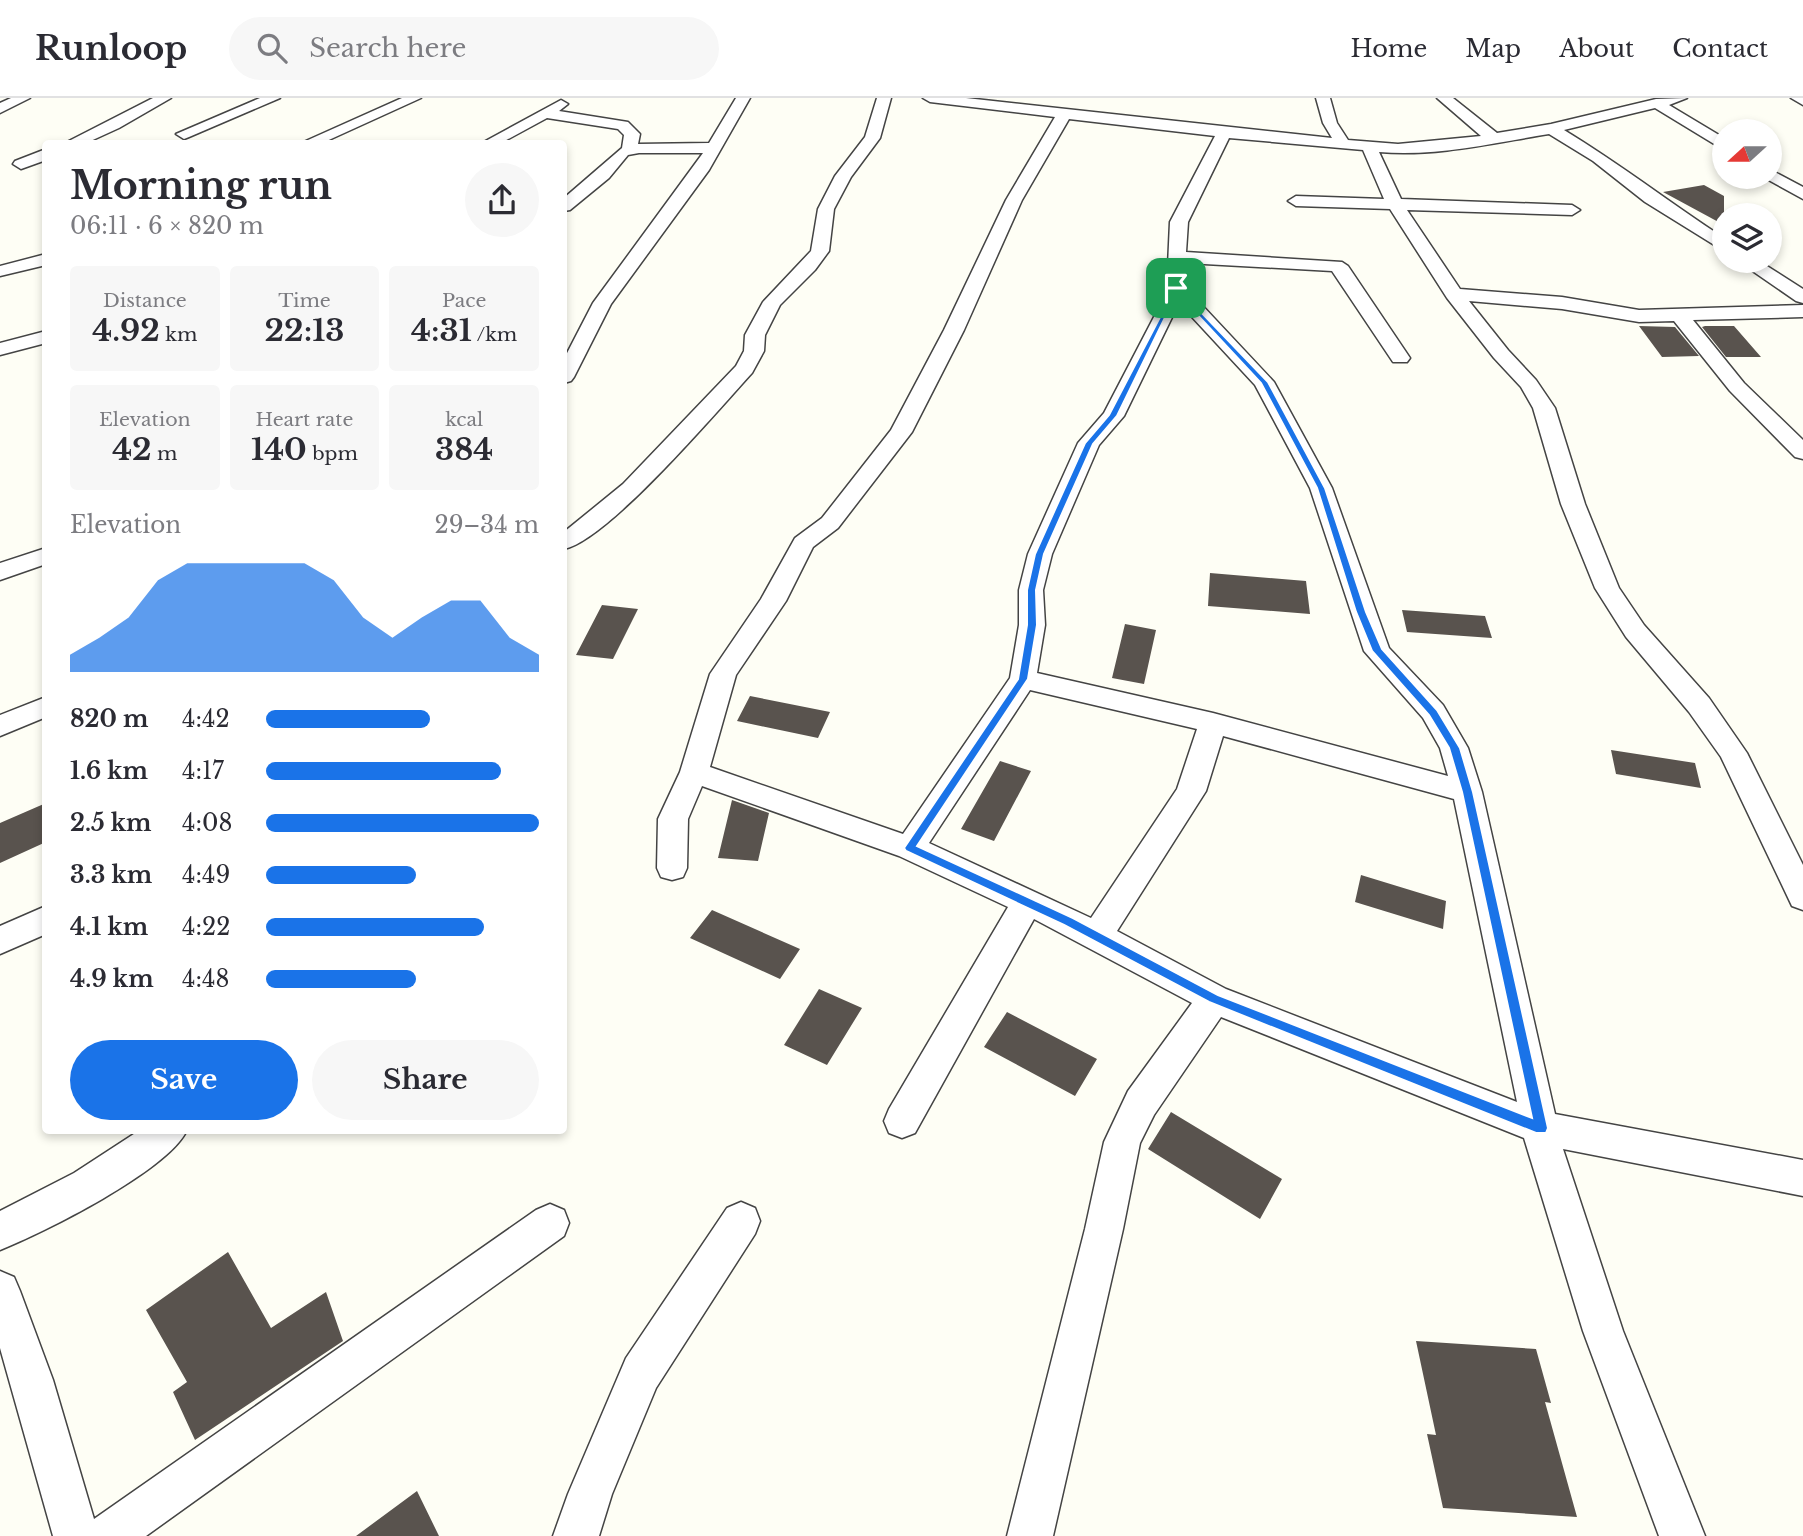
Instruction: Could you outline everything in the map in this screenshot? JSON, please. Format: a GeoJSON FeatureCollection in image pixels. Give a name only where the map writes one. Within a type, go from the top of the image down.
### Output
{"type":"FeatureCollection","features":[{"type":"Feature","properties":{"kind":"street"},"geometry":{"type":"LineString","coordinates":[[0,108],[23,98]]}},
{"type":"Feature","properties":{"kind":"street"},"geometry":{"type":"LineString","coordinates":[[79,140],[164,98]]}},
{"type":"Feature","properties":{"kind":"street"},"geometry":{"type":"LineString","coordinates":[[184,134],[273,98]]}},
{"type":"Feature","properties":{"kind":"street"},"geometry":{"type":"LineString","coordinates":[[315,140],[414,98]]}},
{"type":"Feature","properties":{"kind":"street"},"geometry":{"type":"LineString","coordinates":[[494,140],[573,98]]}},
{"type":"Feature","properties":{"kind":"street"},"geometry":{"type":"LineString","coordinates":[[567,371],[603,303],[701,170],[743,98]]}},
{"type":"Feature","properties":{"kind":"street"},"geometry":{"type":"LineString","coordinates":[[567,540],[591,524],[631,489],[745,369],[754,351],[755,335],[772,302],[809,266],[820,251],[826,209],[843,176],[872,138],[884,98]]}},
{"type":"Feature","properties":{"kind":"street"},"geometry":{"type":"LineString","coordinates":[[930,98],[1224,133],[1398,149],[1446,146],[1551,128],[1612,116],[1680,98]]}},
{"type":"Feature","properties":{"kind":"street"},"geometry":{"type":"LineString","coordinates":[[1323,98],[1330,123],[1343,144]]}},
{"type":"Feature","properties":{"kind":"street"},"geometry":{"type":"LineString","coordinates":[[1444,98],[1493,138]]}},
{"type":"Feature","properties":{"kind":"street"},"geometry":{"type":"LineString","coordinates":[[1798,98],[1803,101]]}},
{"type":"Feature","properties":{"kind":"street"},"geometry":{"type":"LineString","coordinates":[[1591,102],[1612,116]]}},
{"type":"Feature","properties":{"kind":"street"},"geometry":{"type":"LineString","coordinates":[[1656,103],[1712,138]]}},
{"type":"Feature","properties":{"kind":"street"},"geometry":{"type":"LineString","coordinates":[[545,113],[623,125],[632,134],[629,150]]}},
{"type":"Feature","properties":{"kind":"street"},"geometry":{"type":"LineString","coordinates":[[671,868],[673,819],[694,772],[723,674],[773,601],[803,543],[830,523],[901,432],[954,330],[1014,200],[1038,155],[1064,115]]}},
{"type":"Feature","properties":{"kind":"street"},"geometry":{"type":"LineString","coordinates":[[1551,128],[1600,158],[1651,198],[1712,238]]}},
{"type":"Feature","properties":{"kind":"street"},"geometry":{"type":"LineString","coordinates":[[910,848],[1023,679],[1032,625],[1031,590],[1040,554],[1089,443],[1113,416],[1164,317],[1176,272],[1179,222],[1224,133]]}},
{"type":"Feature","properties":{"kind":"street"},"geometry":{"type":"LineString","coordinates":[[1369,147],[1396,206],[1454,293],[1501,354],[1530,384],[1544,408],[1573,504],[1607,588],[1635,631],[1699,705],[1733,753],[1803,897]]}},
{"type":"Feature","properties":{"kind":"street"},"geometry":{"type":"LineString","coordinates":[[567,204],[603,175],[617,157],[629,150],[712,148]]}},
{"type":"Feature","properties":{"kind":"street"},"geometry":{"type":"LineString","coordinates":[[21,164],[42,156]]}},
{"type":"Feature","properties":{"kind":"street"},"geometry":{"type":"LineString","coordinates":[[1782,182],[1803,194]]}},
{"type":"Feature","properties":{"kind":"street"},"geometry":{"type":"LineString","coordinates":[[1296,201],[1572,210]]}},
{"type":"Feature","properties":{"kind":"street"},"geometry":{"type":"LineString","coordinates":[[0,271],[42,260]]}},
{"type":"Feature","properties":{"kind":"street"},"geometry":{"type":"LineString","coordinates":[[1176,272],[1336,266],[1342,270],[1400,358]]}},
{"type":"Feature","properties":{"kind":"street"},"geometry":{"type":"LineString","coordinates":[[1176,272],[1278,405],[1321,488],[1361,612],[1377,651],[1433,712],[1454,748],[1467,792],[1545,1150],[1603,1331],[1682,1536]]}},
{"type":"Feature","properties":{"kind":"street"},"geometry":{"type":"LineString","coordinates":[[1764,273],[1803,298]]}},
{"type":"Feature","properties":{"kind":"street"},"geometry":{"type":"LineString","coordinates":[[1454,293],[1562,303],[1639,316],[1803,312]]}},
{"type":"Feature","properties":{"kind":"street"},"geometry":{"type":"LineString","coordinates":[[1680,316],[1737,387],[1803,452]]}},
{"type":"Feature","properties":{"kind":"street"},"geometry":{"type":"LineString","coordinates":[[0,349],[42,338]]}},
{"type":"Feature","properties":{"kind":"street"},"geometry":{"type":"LineString","coordinates":[[0,572],[42,556]]}},
{"type":"Feature","properties":{"kind":"street"},"geometry":{"type":"LineString","coordinates":[[1023,679],[1213,723],[1467,792]]}},
{"type":"Feature","properties":{"kind":"street"},"geometry":{"type":"LineString","coordinates":[[0,726],[42,708]]}},
{"type":"Feature","properties":{"kind":"street"},"geometry":{"type":"LineString","coordinates":[[1097,936],[1191,791],[1213,723]]}},
{"type":"Feature","properties":{"kind":"street"},"geometry":{"type":"LineString","coordinates":[[694,772],[910,848],[1097,936],[1213,999],[1541,1128],[1803,1178]]}},
{"type":"Feature","properties":{"kind":"street"},"geometry":{"type":"LineString","coordinates":[[902,1121],[1028,902]]}},
{"type":"Feature","properties":{"kind":"street"},"geometry":{"type":"LineString","coordinates":[[0,941],[42,921]]}},
{"type":"Feature","properties":{"kind":"street"},"geometry":{"type":"LineString","coordinates":[[1030,1536],[1104,1229],[1122,1142],[1141,1103],[1213,999]]}},
{"type":"Feature","properties":{"kind":"street"},"geometry":{"type":"LineString","coordinates":[[0,1231],[103,1179],[141,1155],[165,1134]]}},
{"type":"Feature","properties":{"kind":"street"},"geometry":{"type":"LineString","coordinates":[[576,1536],[590,1494],[642,1373],[741,1221]]}},
{"type":"Feature","properties":{"kind":"street"},"geometry":{"type":"LineString","coordinates":[[108,1536],[550,1223]]}},
{"type":"Feature","properties":{"kind":"street"},"geometry":{"type":"LineString","coordinates":[[0,1291],[32,1380],[76,1536]]}},
{"type":"Feature","properties":{"kind":"building"},"geometry":{"type":"Polygon","coordinates":[[[1704,185],[1724,196],[1724,203],[1712,203],[1712,219],[1663,192],[1704,185]]]}},
{"type":"Feature","properties":{"kind":"building"},"geometry":{"type":"Polygon","coordinates":[[[1639,326],[1675,327],[1699,356],[1662,357],[1639,326]]]}},
{"type":"Feature","properties":{"kind":"building"},"geometry":{"type":"Polygon","coordinates":[[[1734,326],[1761,357],[1726,357],[1702,327],[1734,326]]]}},
{"type":"Feature","properties":{"kind":"building"},"geometry":{"type":"Polygon","coordinates":[[[1210,573],[1306,581],[1310,614],[1208,606],[1210,573]]]}},
{"type":"Feature","properties":{"kind":"building"},"geometry":{"type":"Polygon","coordinates":[[[602,605],[638,609],[613,659],[576,655],[602,605]]]}},
{"type":"Feature","properties":{"kind":"building"},"geometry":{"type":"Polygon","coordinates":[[[1402,610],[1485,616],[1492,638],[1407,632],[1402,610]]]}},
{"type":"Feature","properties":{"kind":"building"},"geometry":{"type":"Polygon","coordinates":[[[1125,624],[1156,630],[1144,684],[1112,678],[1125,624]]]}},
{"type":"Feature","properties":{"kind":"building"},"geometry":{"type":"Polygon","coordinates":[[[750,696],[830,712],[818,738],[737,721],[750,696]]]}},
{"type":"Feature","properties":{"kind":"building"},"geometry":{"type":"Polygon","coordinates":[[[1611,750],[1695,763],[1701,788],[1616,774],[1611,750]]]}},
{"type":"Feature","properties":{"kind":"building"},"geometry":{"type":"Polygon","coordinates":[[[1000,761],[1031,771],[994,841],[961,829],[1000,761]]]}},
{"type":"Feature","properties":{"kind":"building"},"geometry":{"type":"Polygon","coordinates":[[[732,800],[769,813],[758,861],[718,858],[732,800]]]}},
{"type":"Feature","properties":{"kind":"building"},"geometry":{"type":"Polygon","coordinates":[[[42,805],[42,844],[0,863],[0,823],[42,805]]]}},
{"type":"Feature","properties":{"kind":"building"},"geometry":{"type":"Polygon","coordinates":[[[1361,875],[1446,901],[1443,929],[1355,902],[1361,875]]]}},
{"type":"Feature","properties":{"kind":"building"},"geometry":{"type":"Polygon","coordinates":[[[712,910],[800,949],[780,979],[690,938],[712,910]]]}},
{"type":"Feature","properties":{"kind":"building"},"geometry":{"type":"Polygon","coordinates":[[[819,989],[862,1008],[827,1065],[784,1045],[819,989]]]}},
{"type":"Feature","properties":{"kind":"building"},"geometry":{"type":"Polygon","coordinates":[[[1007,1012],[1097,1059],[1075,1096],[984,1047],[1007,1012]]]}},
{"type":"Feature","properties":{"kind":"building"},"geometry":{"type":"Polygon","coordinates":[[[1171,1112],[1282,1179],[1260,1219],[1148,1149],[1171,1112]]]}},
{"type":"Feature","properties":{"kind":"building"},"geometry":{"type":"Polygon","coordinates":[[[228,1252],[271,1328],[326,1292],[343,1341],[195,1440],[173,1392],[187,1382],[146,1310],[228,1252]]]}},
{"type":"Feature","properties":{"kind":"building"},"geometry":{"type":"Polygon","coordinates":[[[1416,1341],[1536,1349],[1551,1403],[1545,1402],[1577,1517],[1443,1508],[1427,1434],[1436,1435],[1416,1341]]]}},
{"type":"Feature","properties":{"kind":"building"},"geometry":{"type":"Polygon","coordinates":[[[417,1491],[439,1536],[356,1536],[417,1491]]]}},
{"type":"Feature","properties":{"kind":"route"},"geometry":{"type":"LineString","coordinates":[[1176,288],[1264,382],[1292,429],[1321,488],[1361,612],[1377,651],[1433,712],[1454,748],[1491,896],[1541,1128],[1213,999],[1069,921],[910,848],[1023,679],[1032,625],[1031,590],[1040,554],[1089,443],[1113,416],[1176,288]]}}]}
